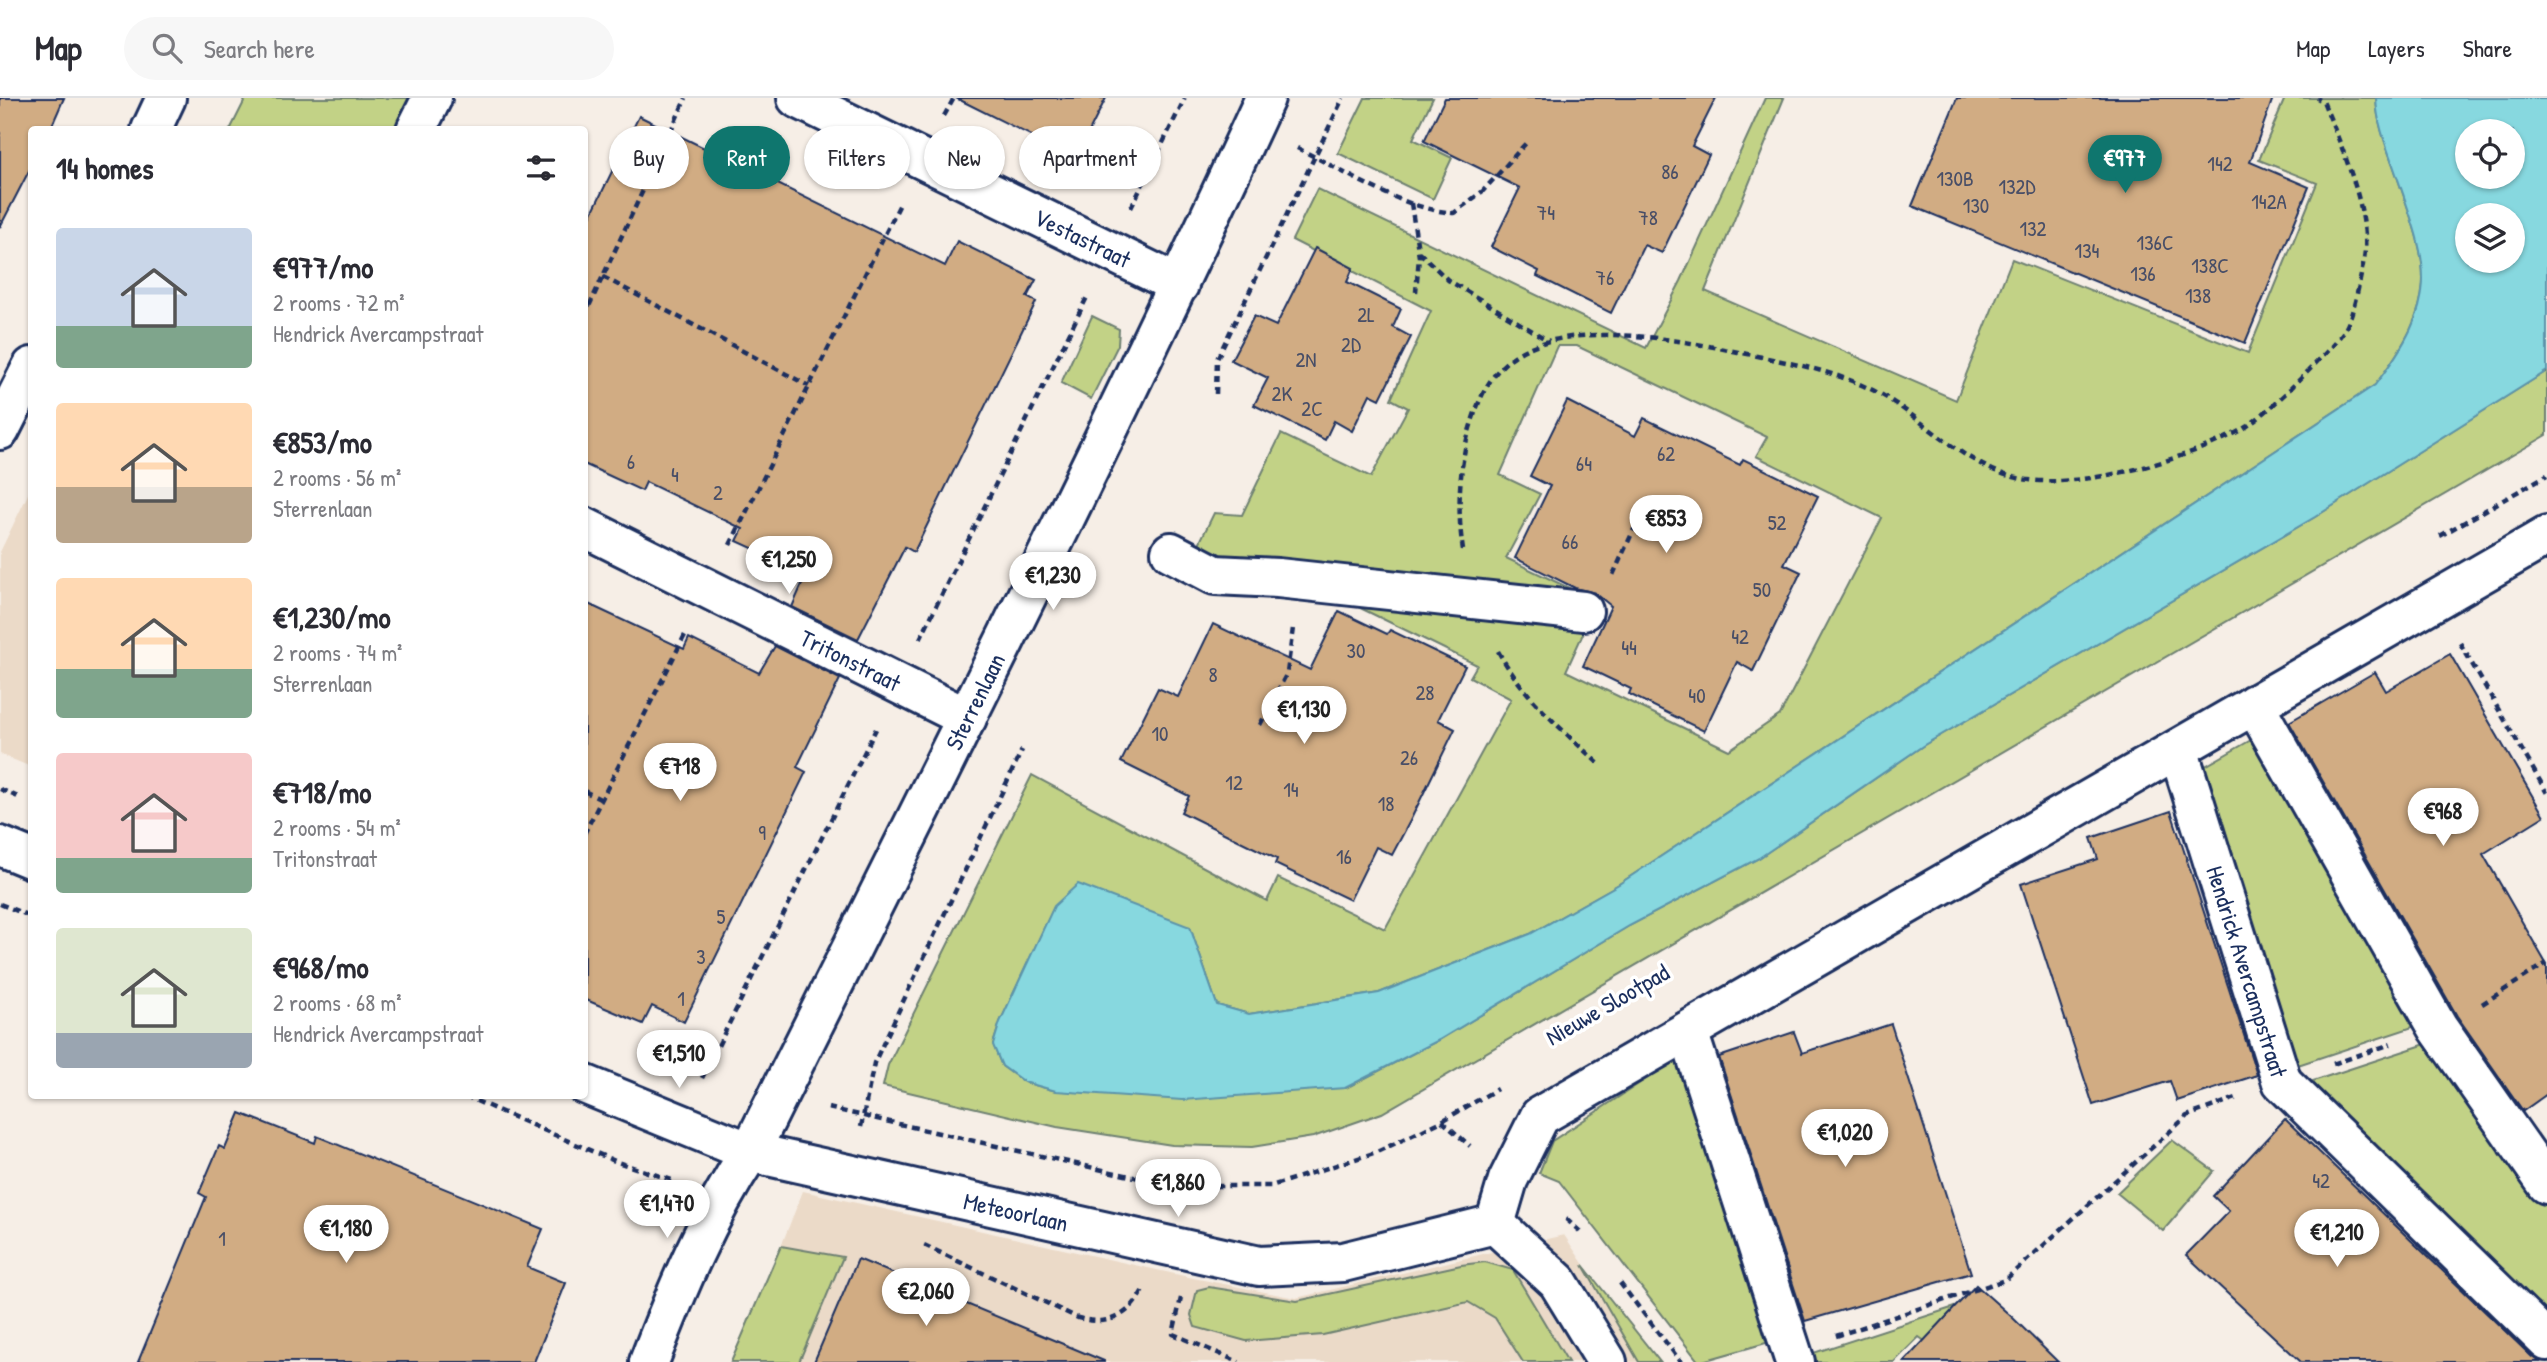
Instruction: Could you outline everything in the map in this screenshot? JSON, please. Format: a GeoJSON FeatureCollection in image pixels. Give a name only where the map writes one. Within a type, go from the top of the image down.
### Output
{"type":"FeatureCollection","features":[{"type":"Feature","properties":{"kind":"street"},"geometry":{"type":"LineString","coordinates":[[153,126],[166,98]]}},
{"type":"Feature","properties":{"kind":"street"},"geometry":{"type":"LineString","coordinates":[[418,126],[432,98]]}},
{"type":"Feature","properties":{"kind":"street","name":"Vestastraat"},"geometry":{"type":"LineString","coordinates":[[797,98],[1179,285]]}},
{"type":"Feature","properties":{"kind":"street","name":"Sterrenlaan"},"geometry":{"type":"LineString","coordinates":[[649,1362],[677,1289],[721,1196],[750,1152],[967,718],[1179,285],[1259,112]]}},
{"type":"Feature","properties":{"kind":"street"},"geometry":{"type":"LineString","coordinates":[[0,430],[28,375]]}},
{"type":"Feature","properties":{"kind":"street","name":"Tritonstraat"},"geometry":{"type":"LineString","coordinates":[[588,529],[967,718]]}},
{"type":"Feature","properties":{"kind":"street"},"geometry":{"type":"LineString","coordinates":[[1607,1362],[1558,1282],[1495,1224],[1508,1180],[1540,1116],[2547,536]]}},
{"type":"Feature","properties":{"kind":"street"},"geometry":{"type":"LineString","coordinates":[[1171,552],[1216,575],[1271,577],[1583,611]]}},
{"type":"Feature","properties":{"kind":"street"},"geometry":{"type":"LineString","coordinates":[[2254,704],[2438,1028],[2547,1184]]}},
{"type":"Feature","properties":{"kind":"street","name":"Hendrick Avercampstraat"},"geometry":{"type":"LineString","coordinates":[[2178,749],[2282,1082],[2547,1341]]}},
{"type":"Feature","properties":{"kind":"street"},"geometry":{"type":"LineString","coordinates":[[0,846],[28,857]]}},
{"type":"Feature","properties":{"kind":"street"},"geometry":{"type":"LineString","coordinates":[[1688,1031],[1793,1357]]}},
{"type":"Feature","properties":{"kind":"street","name":"Meteoorlaan"},"geometry":{"type":"LineString","coordinates":[[588,1086],[750,1152],[1259,1266],[1343,1262],[1495,1224]]}},
{"type":"Feature","properties":{"kind":"path"},"geometry":{"type":"LineString","coordinates":[[588,309],[686,98]]}},
{"type":"Feature","properties":{"kind":"path"},"geometry":{"type":"LineString","coordinates":[[680,1123],[1185,98]]}},
{"type":"Feature","properties":{"kind":"path"},"geometry":{"type":"LineString","coordinates":[[1216,394],[1217,359],[1343,98]]}},
{"type":"Feature","properties":{"kind":"path"},"geometry":{"type":"LineString","coordinates":[[1599,764],[1558,726],[1513,678],[1489,636],[1475,599],[1458,522],[1463,456],[1477,400],[1510,359],[1550,341],[1591,336],[1680,339],[1820,371],[1880,394],[1978,463],[2022,479],[2088,479],[2174,458],[2246,426],[2287,391],[2345,330],[2365,255],[2359,197],[2323,101],[2317,98]]}},
{"type":"Feature","properties":{"kind":"path"},"geometry":{"type":"LineString","coordinates":[[1259,112],[1315,156],[1430,211],[1454,213],[1483,191],[1526,143]]}},
{"type":"Feature","properties":{"kind":"path"},"geometry":{"type":"LineString","coordinates":[[588,826],[922,159]]}},
{"type":"Feature","properties":{"kind":"path"},"geometry":{"type":"LineString","coordinates":[[1411,203],[1419,252],[1416,292]]}},
{"type":"Feature","properties":{"kind":"path"},"geometry":{"type":"LineString","coordinates":[[1419,252],[1448,281],[1550,341]]}},
{"type":"Feature","properties":{"kind":"path"},"geometry":{"type":"LineString","coordinates":[[603,277],[809,386]]}},
{"type":"Feature","properties":{"kind":"path"},"geometry":{"type":"LineString","coordinates":[[1260,725],[1287,673],[1293,627],[1287,597],[1271,577]]}},
{"type":"Feature","properties":{"kind":"path"},"geometry":{"type":"LineString","coordinates":[[2434,600],[2547,793]]}},
{"type":"Feature","properties":{"kind":"path"},"geometry":{"type":"LineString","coordinates":[[847,1174],[864,1117],[874,1063],[1022,750]]}},
{"type":"Feature","properties":{"kind":"path"},"geometry":{"type":"LineString","coordinates":[[588,793],[602,800]]}},
{"type":"Feature","properties":{"kind":"path"},"geometry":{"type":"LineString","coordinates":[[0,904],[28,915]]}},
{"type":"Feature","properties":{"kind":"path"},"geometry":{"type":"LineString","coordinates":[[1793,1357],[2005,1280],[2187,1116],[2450,1024],[2547,963]]}},
{"type":"Feature","properties":{"kind":"path"},"geometry":{"type":"LineString","coordinates":[[778,1096],[1174,1186],[1271,1186],[1377,1152],[1442,1121],[1500,1087]]}},
{"type":"Feature","properties":{"kind":"path"},"geometry":{"type":"LineString","coordinates":[[1191,1252],[1173,1334],[1239,1362]]}},
{"type":"Feature","properties":{"kind":"shaded area"},"geometry":{"type":"Polygon","coordinates":[[[28,494],[28,765],[0,754],[0,552],[28,494]]]}},
{"type":"Feature","properties":{"kind":"shaded area"},"geometry":{"type":"Polygon","coordinates":[[[803,1191],[1193,1278],[1296,1298],[1564,1235],[1649,1362],[735,1362],[803,1191]]]}},
{"type":"Feature","properties":{"kind":"green space"},"geometry":{"type":"Polygon","coordinates":[[[246,98],[418,98],[404,126],[232,126],[246,98]]]}},
{"type":"Feature","properties":{"kind":"green space"},"geometry":{"type":"Polygon","coordinates":[[[1365,98],[1433,98],[1413,139],[1452,158],[1433,199],[1338,153],[1365,98]]]}},
{"type":"Feature","properties":{"kind":"green space"},"geometry":{"type":"Polygon","coordinates":[[[1765,98],[1784,98],[1705,291],[1956,400],[2012,259],[2248,353],[2317,183],[2259,160],[2285,98],[2376,98],[2382,132],[2415,229],[2421,255],[2423,279],[2420,302],[2412,326],[2397,354],[2375,385],[1619,884],[1530,934],[1379,993],[1249,1014],[1217,1005],[1190,927],[1054,907],[1000,1022],[993,1044],[1002,1066],[1024,1082],[1056,1091],[1346,1088],[1439,1040],[1629,926],[1759,858],[1924,745],[2315,517],[2547,371],[2547,435],[1382,1113],[1313,1137],[1252,1147],[1172,1145],[1057,1127],[883,1086],[888,1065],[1032,775],[1267,901],[1278,878],[1385,929],[1511,699],[1470,677],[1477,665],[1346,601],[1586,627],[1566,671],[1729,750],[1780,715],[1882,518],[1756,456],[1767,437],[1577,346],[1557,346],[1500,475],[1540,494],[1506,558],[1592,599],[1223,562],[1196,550],[1214,513],[1242,515],[1281,434],[1371,477],[1408,408],[1391,399],[1431,311],[1292,240],[1317,189],[1646,348],[1681,281],[1765,98]]]}},
{"type":"Feature","properties":{"kind":"green space"},"geometry":{"type":"Polygon","coordinates":[[[1092,316],[1119,329],[1118,345],[1091,399],[1061,383],[1092,316]]]}},
{"type":"Feature","properties":{"kind":"green space"},"geometry":{"type":"Polygon","coordinates":[[[2258,736],[2425,1023],[2292,1067],[2195,772],[2258,736]]]}},
{"type":"Feature","properties":{"kind":"green space"},"geometry":{"type":"Polygon","coordinates":[[[2435,1041],[2547,1199],[2547,1321],[2301,1085],[2435,1041]]]}},
{"type":"Feature","properties":{"kind":"green space"},"geometry":{"type":"Polygon","coordinates":[[[1681,1056],[1780,1339],[1699,1362],[1559,1181],[1539,1173],[1552,1141],[1681,1056]]]}},
{"type":"Feature","properties":{"kind":"green space"},"geometry":{"type":"Polygon","coordinates":[[[2172,1140],[2214,1171],[2163,1231],[2117,1193],[2172,1140]]]}},
{"type":"Feature","properties":{"kind":"green space"},"geometry":{"type":"Polygon","coordinates":[[[781,1246],[843,1257],[799,1362],[731,1362],[781,1246]]]}},
{"type":"Feature","properties":{"kind":"green space"},"geometry":{"type":"Polygon","coordinates":[[[1485,1262],[1513,1270],[1568,1362],[1523,1362],[1495,1318],[1468,1302],[1323,1335],[1246,1341],[1195,1327],[1191,1315],[1197,1290],[1209,1287],[1297,1301],[1485,1262]]]}},
{"type":"Feature","properties":{"kind":"green space"},"geometry":{"type":"Polygon","coordinates":[[[1583,1265],[1660,1362],[1639,1362],[1583,1265]]]}},
{"type":"Feature","properties":{"kind":"green space"},"geometry":{"type":"Polygon","coordinates":[[[1982,1298],[1933,1347],[1919,1337],[1894,1362],[1803,1362],[1801,1357],[1982,1298]]]}},
{"type":"Feature","properties":{"kind":"water"},"geometry":{"type":"Polygon","coordinates":[[[2376,98],[2547,98],[2547,371],[2315,517],[1924,745],[1759,858],[1629,926],[1439,1040],[1345,1088],[1182,1100],[1056,1091],[1024,1082],[1002,1066],[993,1045],[1000,1022],[1054,906],[1078,884],[1190,927],[1217,1005],[1249,1014],[1379,993],[1530,934],[1619,884],[2375,385],[2412,327],[2420,302],[2423,279],[2415,229],[2380,124],[2376,98]]]}},
{"type":"Feature","properties":{"kind":"building"},"geometry":{"type":"Polygon","coordinates":[[[0,98],[64,98],[52,126],[28,126],[28,173],[0,227],[0,98]]]}},
{"type":"Feature","properties":{"kind":"building"},"geometry":{"type":"Polygon","coordinates":[[[956,98],[1106,98],[1092,126],[1019,126],[1019,130],[956,98]]]}},
{"type":"Feature","properties":{"kind":"building"},"geometry":{"type":"Polygon","coordinates":[[[1445,98],[1716,98],[1692,146],[1709,155],[1662,253],[1644,245],[1611,313],[1537,276],[1539,271],[1491,247],[1520,188],[1424,141],[1445,98]]]}},
{"type":"Feature","properties":{"kind":"building"},"geometry":{"type":"Polygon","coordinates":[[[1957,98],[2273,98],[2250,162],[2309,187],[2245,343],[1912,206],[1957,98]]]}},
{"type":"Feature","properties":{"kind":"building"},"geometry":{"type":"Polygon","coordinates":[[[639,116],[659,126],[634,126],[639,116]]]}},
{"type":"Feature","properties":{"kind":"building"},"geometry":{"type":"Polygon","coordinates":[[[689,141],[703,147],[703,189],[788,189],[945,266],[957,241],[1036,280],[1027,297],[1036,302],[914,552],[905,547],[858,639],[792,607],[807,573],[737,541],[743,529],[646,482],[642,491],[588,466],[588,221],[609,178],[609,189],[689,189],[689,141]]]}},
{"type":"Feature","properties":{"kind":"building"},"geometry":{"type":"Polygon","coordinates":[[[1315,248],[1353,268],[1347,282],[1401,309],[1393,327],[1411,337],[1380,399],[1370,394],[1352,431],[1334,421],[1325,440],[1254,405],[1268,378],[1231,360],[1254,316],[1276,326],[1315,248]]]}},
{"type":"Feature","properties":{"kind":"building"},"geometry":{"type":"Polygon","coordinates":[[[1567,401],[1635,436],[1644,418],[1740,465],[1743,459],[1818,496],[1784,564],[1801,572],[1753,671],[1737,662],[1704,731],[1629,694],[1631,689],[1583,666],[1611,606],[1595,593],[1575,588],[1515,558],[1550,486],[1530,476],[1567,401]]]}},
{"type":"Feature","properties":{"kind":"building"},"geometry":{"type":"Polygon","coordinates":[[[588,604],[684,649],[689,638],[759,673],[775,646],[840,679],[797,767],[806,772],[684,1022],[652,1006],[643,1024],[588,1001],[588,604]]]}},
{"type":"Feature","properties":{"kind":"building"},"geometry":{"type":"Polygon","coordinates":[[[1339,611],[1387,634],[1390,630],[1465,666],[1438,720],[1455,729],[1410,821],[1392,855],[1376,847],[1350,900],[1275,864],[1277,859],[1181,812],[1189,796],[1121,762],[1158,688],[1178,697],[1213,624],[1310,670],[1339,611]]]}},
{"type":"Feature","properties":{"kind":"building"},"geometry":{"type":"Polygon","coordinates":[[[2450,654],[2544,816],[2483,854],[2547,965],[2547,1094],[2523,1111],[2457,1016],[2289,722],[2375,672],[2386,691],[2450,654]]]}},
{"type":"Feature","properties":{"kind":"building"},"geometry":{"type":"Polygon","coordinates":[[[2171,811],[2257,1075],[2177,1101],[2170,1081],[2093,1105],[2021,884],[2098,859],[2091,838],[2171,811]]]}},
{"type":"Feature","properties":{"kind":"building"},"geometry":{"type":"Polygon","coordinates":[[[1891,1024],[1971,1273],[1805,1321],[1719,1057],[1794,1032],[1802,1053],[1891,1024]]]}},
{"type":"Feature","properties":{"kind":"building"},"geometry":{"type":"Polygon","coordinates":[[[240,1113],[315,1143],[317,1136],[543,1229],[527,1267],[566,1283],[534,1362],[138,1362],[206,1197],[199,1193],[219,1146],[225,1149],[240,1113]]]}},
{"type":"Feature","properties":{"kind":"building"},"geometry":{"type":"Polygon","coordinates":[[[2285,1119],[2539,1362],[2301,1362],[2186,1255],[2229,1211],[2213,1196],[2285,1119]]]}},
{"type":"Feature","properties":{"kind":"building"},"geometry":{"type":"Polygon","coordinates":[[[858,1259],[1104,1361],[1104,1362],[814,1362],[858,1259]]]}},
{"type":"Feature","properties":{"kind":"building"},"geometry":{"type":"Polygon","coordinates":[[[1976,1285],[2013,1318],[2058,1362],[1904,1362],[1976,1285]]]}}]}
